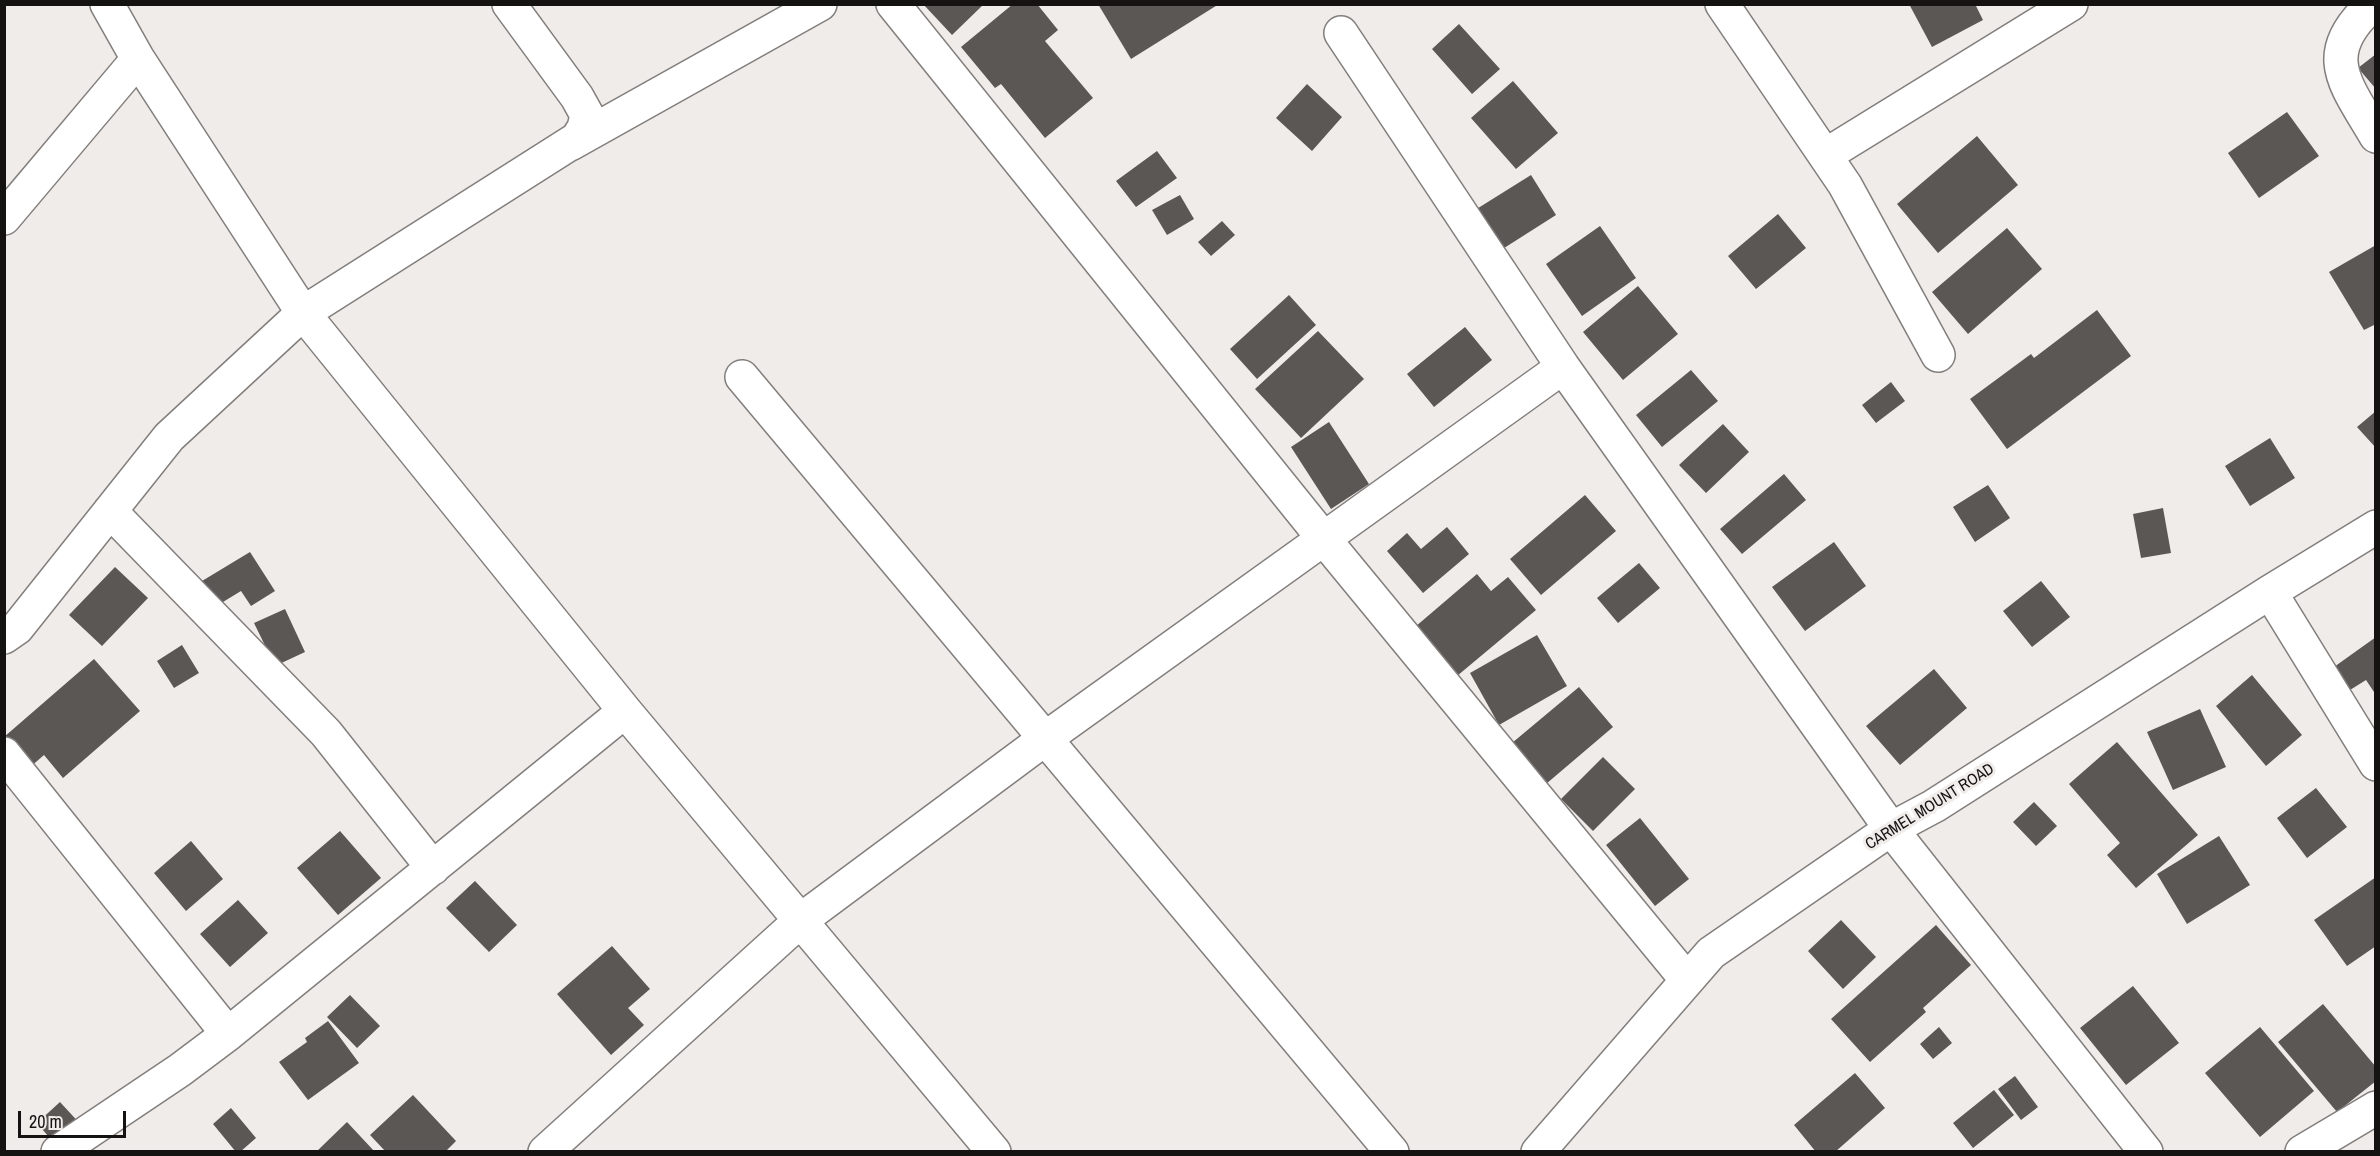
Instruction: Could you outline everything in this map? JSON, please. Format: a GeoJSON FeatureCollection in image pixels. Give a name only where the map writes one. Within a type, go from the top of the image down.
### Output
{"type":"FeatureCollection","features":[{"type":"Feature","properties":{"kind":"street"},"geometry":{"type":"LineString","coordinates":[[107,4],[138,59],[303,313],[625,711],[994,1152]]}},
{"type":"Feature","properties":{"kind":"street"},"geometry":{"type":"LineString","coordinates":[[4,637],[18,628],[169,437],[303,313],[577,139],[584,128],[587,115],[577,97],[509,4]]}},
{"type":"Feature","properties":{"kind":"street"},"geometry":{"type":"LineString","coordinates":[[558,151],[820,4]]}},
{"type":"Feature","properties":{"kind":"street"},"geometry":{"type":"LineString","coordinates":[[893,4],[1324,538],[1687,980]]}},
{"type":"Feature","properties":{"kind":"street"},"geometry":{"type":"LineString","coordinates":[[1722,4],[1826,155],[1938,355]]}},
{"type":"Feature","properties":{"kind":"street"},"geometry":{"type":"LineString","coordinates":[[1826,155],[2071,4]]}},
{"type":"Feature","properties":{"kind":"street"},"geometry":{"type":"LineString","coordinates":[[2373,4],[2350,28],[2340,55],[2341,69],[2349,90],[2376,136]]}},
{"type":"Feature","properties":{"kind":"street"},"geometry":{"type":"LineString","coordinates":[[1341,33],[1563,368],[1891,829],[2146,1152]]}},
{"type":"Feature","properties":{"kind":"street"},"geometry":{"type":"LineString","coordinates":[[4,218],[138,59]]}},
{"type":"Feature","properties":{"kind":"street"},"geometry":{"type":"LineString","coordinates":[[558,1147],[801,920],[1046,738],[1563,368]]}},
{"type":"Feature","properties":{"kind":"street"},"geometry":{"type":"LineString","coordinates":[[742,377],[1392,1152]]}},
{"type":"Feature","properties":{"kind":"street"},"geometry":{"type":"LineString","coordinates":[[110,511],[326,733],[433,868]]}},
{"type":"Feature","properties":{"kind":"street","name":"CARMEL MOUNT ROAD"},"geometry":{"type":"LineString","coordinates":[[1538,1152],[1711,953],[1891,829],[1934,806],[2270,591],[2376,527]]}},
{"type":"Feature","properties":{"kind":"street"},"geometry":{"type":"LineString","coordinates":[[2270,591],[2376,764]]}},
{"type":"Feature","properties":{"kind":"street"},"geometry":{"type":"LineString","coordinates":[[58,1152],[180,1070],[228,1034],[625,711]]}},
{"type":"Feature","properties":{"kind":"street"},"geometry":{"type":"LineString","coordinates":[[4,754],[228,1034]]}},
{"type":"Feature","properties":{"kind":"street"},"geometry":{"type":"LineString","coordinates":[[2302,1152],[2376,1108]]}},
{"type":"Feature","properties":{"kind":"building"},"geometry":{"type":"Polygon","coordinates":[[[923,4],[984,4],[952,35],[923,4]]]}},
{"type":"Feature","properties":{"kind":"building"},"geometry":{"type":"Polygon","coordinates":[[[1013,4],[1037,4],[1058,30],[1045,41],[1093,98],[1045,138],[1001,84],[995,88],[961,47],[1013,4]]]}},
{"type":"Feature","properties":{"kind":"building"},"geometry":{"type":"Polygon","coordinates":[[[1098,4],[1219,4],[1131,59],[1098,4]]]}},
{"type":"Feature","properties":{"kind":"building"},"geometry":{"type":"Polygon","coordinates":[[[1909,4],[1975,4],[1983,20],[1932,47],[1909,4]]]}},
{"type":"Feature","properties":{"kind":"building"},"geometry":{"type":"Polygon","coordinates":[[[1459,24],[1500,69],[1472,94],[1432,49],[1459,24]]]}},
{"type":"Feature","properties":{"kind":"building"},"geometry":{"type":"Polygon","coordinates":[[[2376,54],[2376,89],[2358,68],[2376,54]]]}},
{"type":"Feature","properties":{"kind":"building"},"geometry":{"type":"Polygon","coordinates":[[[1513,81],[1558,133],[1516,169],[1471,118],[1513,81]]]}},
{"type":"Feature","properties":{"kind":"building"},"geometry":{"type":"Polygon","coordinates":[[[1307,84],[1342,117],[1312,151],[1276,118],[1307,84]]]}},
{"type":"Feature","properties":{"kind":"building"},"geometry":{"type":"Polygon","coordinates":[[[2287,112],[2319,156],[2259,198],[2228,153],[2287,112]]]}},
{"type":"Feature","properties":{"kind":"building"},"geometry":{"type":"Polygon","coordinates":[[[1977,136],[2018,185],[1938,253],[1897,204],[1977,136]]]}},
{"type":"Feature","properties":{"kind":"building"},"geometry":{"type":"Polygon","coordinates":[[[1157,151],[1177,178],[1136,207],[1116,181],[1157,151]]]}},
{"type":"Feature","properties":{"kind":"building"},"geometry":{"type":"Polygon","coordinates":[[[1531,175],[1556,215],[1501,250],[1475,210],[1531,175]]]}},
{"type":"Feature","properties":{"kind":"building"},"geometry":{"type":"Polygon","coordinates":[[[1180,195],[1194,219],[1167,235],[1152,210],[1180,195]]]}},
{"type":"Feature","properties":{"kind":"building"},"geometry":{"type":"Polygon","coordinates":[[[1778,214],[1806,248],[1756,289],[1728,256],[1778,214]]]}},
{"type":"Feature","properties":{"kind":"building"},"geometry":{"type":"Polygon","coordinates":[[[1222,221],[1235,235],[1211,256],[1198,242],[1222,221]]]}},
{"type":"Feature","properties":{"kind":"building"},"geometry":{"type":"Polygon","coordinates":[[[1600,226],[1636,278],[1582,316],[1546,264],[1600,226]]]}},
{"type":"Feature","properties":{"kind":"building"},"geometry":{"type":"Polygon","coordinates":[[[2007,228],[2042,269],[1968,334],[1932,292],[2007,228]]]}},
{"type":"Feature","properties":{"kind":"building"},"geometry":{"type":"Polygon","coordinates":[[[2376,245],[2376,324],[2364,330],[2329,272],[2376,245]]]}},
{"type":"Feature","properties":{"kind":"building"},"geometry":{"type":"Polygon","coordinates":[[[1638,286],[1678,334],[1623,380],[1583,332],[1638,286]]]}},
{"type":"Feature","properties":{"kind":"building"},"geometry":{"type":"Polygon","coordinates":[[[1289,295],[1316,325],[1257,379],[1230,349],[1289,295]]]}},
{"type":"Feature","properties":{"kind":"building"},"geometry":{"type":"Polygon","coordinates":[[[2097,310],[2131,356],[2007,449],[1970,399],[2031,354],[2034,358],[2097,310]]]}},
{"type":"Feature","properties":{"kind":"building"},"geometry":{"type":"Polygon","coordinates":[[[1465,327],[1492,360],[1434,407],[1407,374],[1465,327]]]}},
{"type":"Feature","properties":{"kind":"building"},"geometry":{"type":"Polygon","coordinates":[[[1318,331],[1364,379],[1301,438],[1255,389],[1318,331]]]}},
{"type":"Feature","properties":{"kind":"building"},"geometry":{"type":"Polygon","coordinates":[[[1691,370],[1718,401],[1662,447],[1636,415],[1691,370]]]}},
{"type":"Feature","properties":{"kind":"building"},"geometry":{"type":"Polygon","coordinates":[[[1891,382],[1905,401],[1876,423],[1862,405],[1891,382]]]}},
{"type":"Feature","properties":{"kind":"building"},"geometry":{"type":"Polygon","coordinates":[[[2376,411],[2376,448],[2357,427],[2376,411]]]}},
{"type":"Feature","properties":{"kind":"building"},"geometry":{"type":"Polygon","coordinates":[[[1329,422],[1369,484],[1331,509],[1291,447],[1329,422]]]}},
{"type":"Feature","properties":{"kind":"building"},"geometry":{"type":"Polygon","coordinates":[[[1723,424],[1749,452],[1706,493],[1679,465],[1723,424]]]}},
{"type":"Feature","properties":{"kind":"building"},"geometry":{"type":"Polygon","coordinates":[[[2270,438],[2295,478],[2250,506],[2225,466],[2270,438]]]}},
{"type":"Feature","properties":{"kind":"building"},"geometry":{"type":"Polygon","coordinates":[[[1784,474],[1806,500],[1742,554],[1720,529],[1784,474]]]}},
{"type":"Feature","properties":{"kind":"building"},"geometry":{"type":"Polygon","coordinates":[[[1988,485],[2010,518],[1975,542],[1953,507],[1988,485]]]}},
{"type":"Feature","properties":{"kind":"building"},"geometry":{"type":"Polygon","coordinates":[[[1585,495],[1616,531],[1541,595],[1510,559],[1585,495]]]}},
{"type":"Feature","properties":{"kind":"building"},"geometry":{"type":"Polygon","coordinates":[[[2163,508],[2171,553],[2141,558],[2133,514],[2163,508]]]}},
{"type":"Feature","properties":{"kind":"building"},"geometry":{"type":"Polygon","coordinates":[[[1447,527],[1469,554],[1423,593],[1387,551],[1407,533],[1421,549],[1447,527]]]}},
{"type":"Feature","properties":{"kind":"building"},"geometry":{"type":"Polygon","coordinates":[[[1834,542],[1866,586],[1805,631],[1772,587],[1834,542]]]}},
{"type":"Feature","properties":{"kind":"building"},"geometry":{"type":"Polygon","coordinates":[[[250,552],[275,591],[251,606],[241,591],[218,605],[202,581],[250,552]]]}},
{"type":"Feature","properties":{"kind":"building"},"geometry":{"type":"Polygon","coordinates":[[[1639,563],[1660,588],[1618,623],[1597,598],[1639,563]]]}},
{"type":"Feature","properties":{"kind":"building"},"geometry":{"type":"Polygon","coordinates":[[[115,567],[148,598],[102,646],[69,615],[115,567]]]}},
{"type":"Feature","properties":{"kind":"building"},"geometry":{"type":"Polygon","coordinates":[[[1477,574],[1491,591],[1508,577],[1536,610],[1457,676],[1415,627],[1477,574]]]}},
{"type":"Feature","properties":{"kind":"building"},"geometry":{"type":"Polygon","coordinates":[[[2041,581],[2070,617],[2032,647],[2003,611],[2041,581]]]}},
{"type":"Feature","properties":{"kind":"building"},"geometry":{"type":"Polygon","coordinates":[[[285,609],[305,652],[275,666],[254,623],[285,609]]]}},
{"type":"Feature","properties":{"kind":"building"},"geometry":{"type":"Polygon","coordinates":[[[1537,635],[1567,686],[1499,725],[1470,673],[1537,635]]]}},
{"type":"Feature","properties":{"kind":"building"},"geometry":{"type":"Polygon","coordinates":[[[2376,637],[2376,695],[2366,680],[2342,695],[2327,672],[2376,637]]]}},
{"type":"Feature","properties":{"kind":"building"},"geometry":{"type":"Polygon","coordinates":[[[182,645],[199,673],[174,688],[157,661],[182,645]]]}},
{"type":"Feature","properties":{"kind":"building"},"geometry":{"type":"Polygon","coordinates":[[[94,659],[140,711],[63,778],[44,755],[29,768],[4,737],[94,659]]]}},
{"type":"Feature","properties":{"kind":"building"},"geometry":{"type":"Polygon","coordinates":[[[1934,669],[1967,708],[1900,765],[1866,726],[1934,669]]]}},
{"type":"Feature","properties":{"kind":"building"},"geometry":{"type":"Polygon","coordinates":[[[2252,675],[2302,735],[2266,766],[2216,706],[2252,675]]]}},
{"type":"Feature","properties":{"kind":"building"},"geometry":{"type":"Polygon","coordinates":[[[1579,687],[1613,727],[1546,784],[1512,743],[1579,687]]]}},
{"type":"Feature","properties":{"kind":"building"},"geometry":{"type":"Polygon","coordinates":[[[2200,709],[2226,767],[2173,790],[2147,732],[2200,709]]]}},
{"type":"Feature","properties":{"kind":"building"},"geometry":{"type":"Polygon","coordinates":[[[2117,742],[2198,835],[2136,888],[2107,855],[2120,843],[2069,784],[2117,742]]]}},
{"type":"Feature","properties":{"kind":"building"},"geometry":{"type":"Polygon","coordinates":[[[1603,757],[1635,789],[1593,831],[1561,799],[1603,757]]]}},
{"type":"Feature","properties":{"kind":"building"},"geometry":{"type":"Polygon","coordinates":[[[2316,788],[2347,827],[2307,858],[2277,818],[2316,788]]]}},
{"type":"Feature","properties":{"kind":"building"},"geometry":{"type":"Polygon","coordinates":[[[2034,802],[2057,826],[2036,846],[2013,822],[2034,802]]]}},
{"type":"Feature","properties":{"kind":"building"},"geometry":{"type":"Polygon","coordinates":[[[1640,818],[1689,879],[1655,906],[1606,845],[1640,818]]]}},
{"type":"Feature","properties":{"kind":"building"},"geometry":{"type":"Polygon","coordinates":[[[340,831],[381,878],[338,915],[297,868],[340,831]]]}},
{"type":"Feature","properties":{"kind":"building"},"geometry":{"type":"Polygon","coordinates":[[[2219,836],[2250,885],[2187,924],[2157,874],[2219,836]]]}},
{"type":"Feature","properties":{"kind":"building"},"geometry":{"type":"Polygon","coordinates":[[[191,841],[223,879],[186,911],[154,873],[191,841]]]}},
{"type":"Feature","properties":{"kind":"building"},"geometry":{"type":"Polygon","coordinates":[[[2376,877],[2376,946],[2347,966],[2314,920],[2376,877]]]}},
{"type":"Feature","properties":{"kind":"building"},"geometry":{"type":"Polygon","coordinates":[[[475,881],[517,925],[489,952],[446,908],[475,881]]]}},
{"type":"Feature","properties":{"kind":"building"},"geometry":{"type":"Polygon","coordinates":[[[238,900],[268,933],[230,967],[200,934],[238,900]]]}},
{"type":"Feature","properties":{"kind":"building"},"geometry":{"type":"Polygon","coordinates":[[[1841,920],[1876,957],[1843,989],[1808,951],[1841,920]]]}},
{"type":"Feature","properties":{"kind":"building"},"geometry":{"type":"Polygon","coordinates":[[[1936,925],[1971,965],[1923,1008],[1926,1012],[1870,1062],[1831,1019],[1936,925]]]}},
{"type":"Feature","properties":{"kind":"building"},"geometry":{"type":"Polygon","coordinates":[[[612,946],[650,989],[628,1008],[644,1025],[611,1055],[557,994],[612,946]]]}},
{"type":"Feature","properties":{"kind":"building"},"geometry":{"type":"Polygon","coordinates":[[[2133,986],[2179,1043],[2126,1085],[2080,1028],[2133,986]]]}},
{"type":"Feature","properties":{"kind":"building"},"geometry":{"type":"Polygon","coordinates":[[[350,995],[380,1026],[357,1048],[327,1017],[350,995]]]}},
{"type":"Feature","properties":{"kind":"building"},"geometry":{"type":"Polygon","coordinates":[[[2323,1004],[2376,1067],[2376,1081],[2337,1112],[2278,1042],[2323,1004]]]}},
{"type":"Feature","properties":{"kind":"building"},"geometry":{"type":"Polygon","coordinates":[[[328,1021],[359,1063],[308,1100],[279,1062],[307,1042],[305,1038],[328,1021]]]}},
{"type":"Feature","properties":{"kind":"building"},"geometry":{"type":"Polygon","coordinates":[[[1939,1027],[1952,1043],[1933,1059],[1920,1044],[1939,1027]]]}},
{"type":"Feature","properties":{"kind":"building"},"geometry":{"type":"Polygon","coordinates":[[[2260,1027],[2314,1091],[2260,1137],[2205,1073],[2260,1027]]]}},
{"type":"Feature","properties":{"kind":"building"},"geometry":{"type":"Polygon","coordinates":[[[1855,1073],[1885,1108],[1835,1152],[1816,1152],[1794,1125],[1855,1073]]]}},
{"type":"Feature","properties":{"kind":"building"},"geometry":{"type":"Polygon","coordinates":[[[2015,1076],[2038,1107],[2021,1120],[1998,1089],[2015,1076]]]}},
{"type":"Feature","properties":{"kind":"building"},"geometry":{"type":"Polygon","coordinates":[[[1994,1090],[2014,1115],[1973,1148],[1953,1123],[1994,1090]]]}},
{"type":"Feature","properties":{"kind":"building"},"geometry":{"type":"Polygon","coordinates":[[[413,1095],[456,1141],[445,1152],[386,1152],[370,1135],[413,1095]]]}},
{"type":"Feature","properties":{"kind":"building"},"geometry":{"type":"Polygon","coordinates":[[[60,1102],[83,1127],[59,1149],[37,1123],[60,1102]]]}},
{"type":"Feature","properties":{"kind":"building"},"geometry":{"type":"Polygon","coordinates":[[[231,1108],[256,1138],[240,1152],[236,1152],[213,1124],[231,1108]]]}},
{"type":"Feature","properties":{"kind":"building"},"geometry":{"type":"Polygon","coordinates":[[[347,1122],[375,1152],[316,1152],[347,1122]]]}}]}
